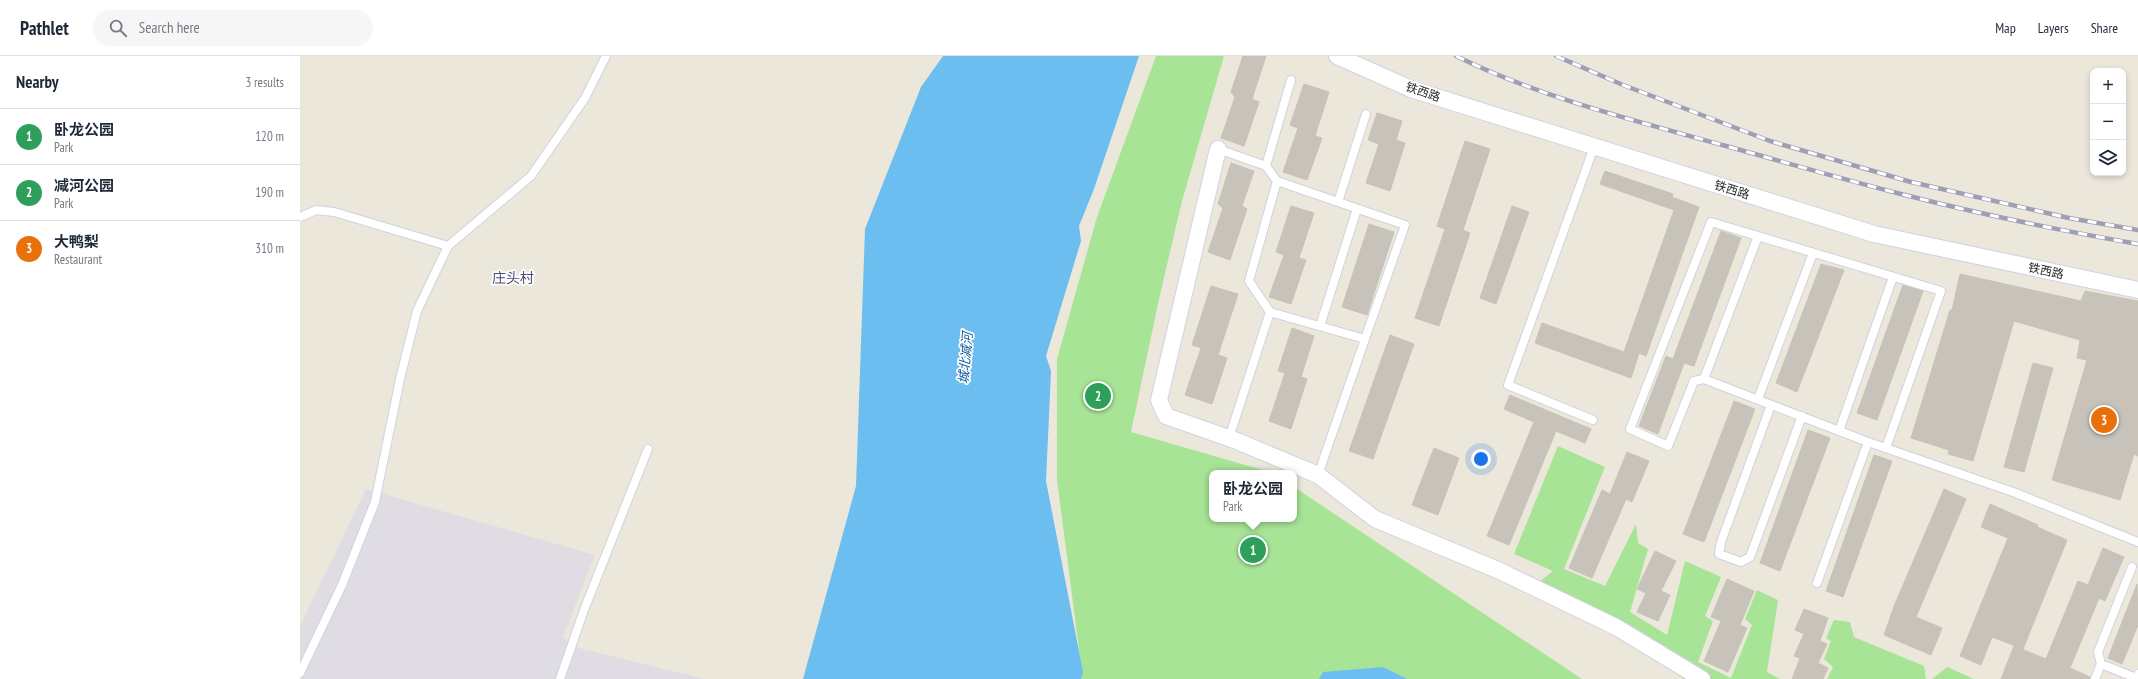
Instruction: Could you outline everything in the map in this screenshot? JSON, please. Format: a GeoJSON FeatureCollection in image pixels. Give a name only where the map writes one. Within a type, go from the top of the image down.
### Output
{"type":"FeatureCollection","features":[{"type":"Feature","properties":{"kind":"street","name":"铁西路"},"geometry":{"type":"LineString","coordinates":[[1336,56],[1411,89],[1594,148],[1874,234],[2138,290]]}},
{"type":"Feature","properties":{"kind":"street"},"geometry":{"type":"LineString","coordinates":[[1218,148],[1159,400],[1166,416],[1229,438],[1318,475],[1375,519],[1500,571],[1616,627],[1702,679]]}},
{"type":"Feature","properties":{"kind":"lane"},"geometry":{"type":"LineString","coordinates":[[300,673],[342,585],[375,502],[400,379],[417,311],[448,246],[530,176],[585,98],[606,56]]}},
{"type":"Feature","properties":{"kind":"lane"},"geometry":{"type":"LineString","coordinates":[[1266,166],[1291,80]]}},
{"type":"Feature","properties":{"kind":"lane"},"geometry":{"type":"LineString","coordinates":[[1338,202],[1366,114]]}},
{"type":"Feature","properties":{"kind":"lane"},"geometry":{"type":"LineString","coordinates":[[1218,148],[1266,166],[1277,181],[1405,225],[1318,475]]}},
{"type":"Feature","properties":{"kind":"lane"},"geometry":{"type":"LineString","coordinates":[[1593,420],[1508,385],[1594,148]]}},
{"type":"Feature","properties":{"kind":"lane"},"geometry":{"type":"LineString","coordinates":[[1277,181],[1249,280],[1270,312],[1365,339]]}},
{"type":"Feature","properties":{"kind":"lane"},"geometry":{"type":"LineString","coordinates":[[1320,326],[1357,209]]}},
{"type":"Feature","properties":{"kind":"lane"},"geometry":{"type":"LineString","coordinates":[[300,217],[316,210],[334,212],[448,246]]}},
{"type":"Feature","properties":{"kind":"lane"},"geometry":{"type":"LineString","coordinates":[[1886,448],[1941,291],[1711,222],[1630,429],[1668,446],[1694,382],[1704,379],[1868,442],[2013,492],[2138,542]]}},
{"type":"Feature","properties":{"kind":"lane"},"geometry":{"type":"LineString","coordinates":[[1704,379],[1758,236]]}},
{"type":"Feature","properties":{"kind":"lane"},"geometry":{"type":"LineString","coordinates":[[1758,400],[1813,252]]}},
{"type":"Feature","properties":{"kind":"lane"},"geometry":{"type":"LineString","coordinates":[[1839,431],[1893,277]]}},
{"type":"Feature","properties":{"kind":"lane"},"geometry":{"type":"LineString","coordinates":[[1229,438],[1270,312]]}},
{"type":"Feature","properties":{"kind":"lane"},"geometry":{"type":"LineString","coordinates":[[1771,405],[1721,542],[1719,554],[1741,562],[1750,557],[1802,416]]}},
{"type":"Feature","properties":{"kind":"lane"},"geometry":{"type":"LineString","coordinates":[[1817,582],[1868,442]]}},
{"type":"Feature","properties":{"kind":"lane"},"geometry":{"type":"LineString","coordinates":[[560,679],[584,610],[648,449]]}},
{"type":"Feature","properties":{"kind":"lane"},"geometry":{"type":"LineString","coordinates":[[2095,679],[2101,664],[2098,652],[2132,567]]}},
{"type":"Feature","properties":{"kind":"lane"},"geometry":{"type":"LineString","coordinates":[[2101,664],[2136,678],[2138,674]]}},
{"type":"Feature","properties":{"kind":"shaded area"},"geometry":{"type":"Polygon","coordinates":[[[366,489],[595,555],[563,637],[578,648],[705,679],[300,679],[300,626],[366,489]]]}},
{"type":"Feature","properties":{"kind":"green space"},"geometry":{"type":"Polygon","coordinates":[[[1156,56],[1224,56],[1182,201],[1159,299],[1131,432],[1263,470],[1209,470],[1209,522],[1297,522],[1297,489],[1582,679],[1077,679],[1080,657],[1057,480],[1057,359],[1097,217],[1156,56]]]}},
{"type":"Feature","properties":{"kind":"green space"},"geometry":{"type":"Polygon","coordinates":[[[1558,446],[1605,467],[1564,569],[1605,586],[1636,524],[1638,543],[1648,549],[1630,612],[1667,635],[1685,561],[1721,577],[1705,616],[1713,621],[1698,662],[1731,678],[1752,625],[1745,619],[1757,590],[1778,600],[1767,672],[1780,679],[1684,679],[1597,623],[1529,590],[1553,571],[1514,554],[1558,446]]]}},
{"type":"Feature","properties":{"kind":"green space"},"geometry":{"type":"Polygon","coordinates":[[[1834,620],[1850,622],[1854,637],[1924,666],[1926,679],[1827,679],[1833,667],[1824,659],[1831,641],[1826,638],[1834,620]]]}},
{"type":"Feature","properties":{"kind":"green space"},"geometry":{"type":"Polygon","coordinates":[[[1947,667],[1974,679],[1932,679],[1947,667]]]}},
{"type":"Feature","properties":{"kind":"water","name":"城北减河"},"geometry":{"type":"Polygon","coordinates":[[[943,56],[1139,56],[1094,189],[1079,226],[1081,241],[1046,356],[1051,371],[1046,481],[1083,672],[1081,679],[803,679],[856,486],[865,229],[921,87],[943,56]]]}},
{"type":"Feature","properties":{"kind":"water"},"geometry":{"type":"Polygon","coordinates":[[[1383,667],[1407,679],[1319,679],[1323,672],[1383,667]]]}},
{"type":"Feature","properties":{"kind":"building"},"geometry":{"type":"Polygon","coordinates":[[[1243,56],[1266,56],[1252,99],[1259,102],[1244,146],[1221,138],[1235,97],[1231,92],[1243,56]]]}},
{"type":"Feature","properties":{"kind":"building"},"geometry":{"type":"Polygon","coordinates":[[[1304,84],[1329,92],[1315,136],[1322,138],[1307,180],[1283,172],[1298,128],[1290,125],[1304,84]]]}},
{"type":"Feature","properties":{"kind":"building"},"geometry":{"type":"Polygon","coordinates":[[[1377,113],[1402,121],[1396,140],[1405,143],[1390,191],[1366,183],[1379,144],[1368,140],[1377,113]]]}},
{"type":"Feature","properties":{"kind":"building"},"geometry":{"type":"Polygon","coordinates":[[[1465,141],[1490,149],[1463,230],[1470,233],[1439,326],[1415,318],[1445,229],[1437,226],[1465,141]]]}},
{"type":"Feature","properties":{"kind":"building"},"geometry":{"type":"Polygon","coordinates":[[[1231,163],[1254,171],[1242,206],[1247,209],[1230,260],[1208,252],[1223,208],[1218,204],[1231,163]]]}},
{"type":"Feature","properties":{"kind":"building"},"geometry":{"type":"Polygon","coordinates":[[[1605,171],[1673,194],[1672,197],[1699,207],[1646,356],[1639,353],[1631,378],[1535,343],[1542,323],[1624,352],[1674,210],[1600,184],[1605,171]]]}},
{"type":"Feature","properties":{"kind":"building"},"geometry":{"type":"Polygon","coordinates":[[[1291,206],[1314,213],[1299,258],[1306,260],[1291,304],[1269,297],[1284,255],[1276,252],[1291,206]]]}},
{"type":"Feature","properties":{"kind":"building"},"geometry":{"type":"Polygon","coordinates":[[[1512,206],[1529,212],[1496,304],[1480,298],[1512,206]]]}},
{"type":"Feature","properties":{"kind":"building"},"geometry":{"type":"Polygon","coordinates":[[[1369,224],[1394,232],[1367,315],[1342,307],[1369,224]]]}},
{"type":"Feature","properties":{"kind":"building"},"geometry":{"type":"Polygon","coordinates":[[[1721,231],[1741,238],[1694,366],[1684,363],[1658,434],[1639,426],[1666,356],[1673,359],[1721,231]]]}},
{"type":"Feature","properties":{"kind":"building"},"geometry":{"type":"Polygon","coordinates":[[[1821,264],[1844,270],[1797,392],[1776,383],[1821,264]]]}},
{"type":"Feature","properties":{"kind":"building"},"geometry":{"type":"Polygon","coordinates":[[[1960,274],[2081,301],[2085,291],[2138,301],[2138,456],[2134,454],[2120,500],[2052,480],[2087,360],[2077,358],[2080,340],[2014,321],[1973,461],[1948,454],[1949,450],[1911,438],[1950,310],[1952,310],[1960,274]]]}},
{"type":"Feature","properties":{"kind":"building"},"geometry":{"type":"Polygon","coordinates":[[[1903,285],[1923,291],[1877,420],[1857,413],[1903,285]]]}},
{"type":"Feature","properties":{"kind":"building"},"geometry":{"type":"Polygon","coordinates":[[[1211,286],[1238,294],[1218,355],[1227,358],[1212,404],[1185,395],[1201,348],[1192,345],[1211,286]]]}},
{"type":"Feature","properties":{"kind":"building"},"geometry":{"type":"Polygon","coordinates":[[[1292,328],[1314,336],[1301,377],[1307,379],[1291,429],[1269,421],[1285,373],[1278,371],[1292,328]]]}},
{"type":"Feature","properties":{"kind":"building"},"geometry":{"type":"Polygon","coordinates":[[[1390,335],[1414,344],[1373,459],[1349,451],[1390,335]]]}},
{"type":"Feature","properties":{"kind":"building"},"geometry":{"type":"Polygon","coordinates":[[[2033,363],[2053,368],[2024,472],[2004,467],[2033,363]]]}},
{"type":"Feature","properties":{"kind":"building"},"geometry":{"type":"Polygon","coordinates":[[[1510,395],[1591,429],[1585,443],[1556,431],[1509,545],[1487,536],[1534,422],[1504,409],[1510,395]]]}},
{"type":"Feature","properties":{"kind":"building"},"geometry":{"type":"Polygon","coordinates":[[[1734,401],[1755,409],[1704,542],[1683,534],[1734,401]]]}},
{"type":"Feature","properties":{"kind":"building"},"geometry":{"type":"Polygon","coordinates":[[[1808,430],[1830,438],[1780,571],[1760,563],[1808,430]]]}},
{"type":"Feature","properties":{"kind":"building"},"geometry":{"type":"Polygon","coordinates":[[[1434,448],[1459,458],[1438,515],[1412,505],[1434,448]]]}},
{"type":"Feature","properties":{"kind":"building"},"geometry":{"type":"Polygon","coordinates":[[[1627,452],[1649,461],[1632,502],[1626,499],[1592,578],[1569,568],[1602,490],[1610,494],[1627,452]]]}},
{"type":"Feature","properties":{"kind":"building"},"geometry":{"type":"Polygon","coordinates":[[[1874,455],[1892,461],[1843,597],[1826,591],[1874,455]]]}},
{"type":"Feature","properties":{"kind":"building"},"geometry":{"type":"Polygon","coordinates":[[[1944,489],[1966,499],[1916,617],[1942,628],[1931,655],[1884,635],[1895,604],[1944,489]]]}},
{"type":"Feature","properties":{"kind":"building"},"geometry":{"type":"Polygon","coordinates":[[[1990,504],[2038,525],[2037,527],[2067,540],[2023,649],[1992,637],[1981,665],[1960,656],[2008,538],[1981,527],[1990,504]]]}},
{"type":"Feature","properties":{"kind":"building"},"geometry":{"type":"Polygon","coordinates":[[[2103,548],[2124,557],[2105,601],[2099,598],[2070,668],[2090,677],[2090,679],[2001,679],[2014,646],[2046,659],[2078,581],[2088,585],[2103,548]]]}},
{"type":"Feature","properties":{"kind":"building"},"geometry":{"type":"Polygon","coordinates":[[[1655,551],[1676,561],[1661,591],[1670,595],[1658,621],[1637,612],[1646,593],[1637,589],[1655,551]]]}},
{"type":"Feature","properties":{"kind":"building"},"geometry":{"type":"Polygon","coordinates":[[[1727,579],[1754,591],[1740,625],[1747,628],[1728,672],[1704,661],[1721,621],[1711,617],[1727,579]]]}},
{"type":"Feature","properties":{"kind":"building"},"geometry":{"type":"Polygon","coordinates":[[[2137,584],[2138,625],[2122,664],[2108,658],[2137,584]]]}},
{"type":"Feature","properties":{"kind":"building"},"geometry":{"type":"Polygon","coordinates":[[[1804,609],[1828,618],[1820,641],[1827,644],[1818,663],[1828,668],[1823,679],[1792,679],[1800,658],[1794,656],[1804,634],[1795,630],[1804,609]]]}},
{"type":"Feature","properties":{"kind":"railway"},"geometry":{"type":"LineString","coordinates":[[1456,56],[1521,84],[1588,107],[1835,176],[1989,215],[2138,244]]}},
{"type":"Feature","properties":{"kind":"railway"},"geometry":{"type":"LineString","coordinates":[[1556,56],[1623,85],[1770,141],[1911,182],[2069,218],[2138,230]]}},
{"type":"Feature","properties":{"kind":"place","name":"减河公园"},"geometry":{"type":"Point","coordinates":[1098,396]}},
{"type":"Feature","properties":{"kind":"place","name":"大鸭梨"},"geometry":{"type":"Point","coordinates":[2104,420]}},
{"type":"Feature","properties":{"kind":"place","name":"卧龙公园"},"geometry":{"type":"Point","coordinates":[1253,550]}},
{"type":"Feature","properties":{"kind":"district","name":"庄头村"},"geometry":{"type":"Point","coordinates":[513,278]}}]}
